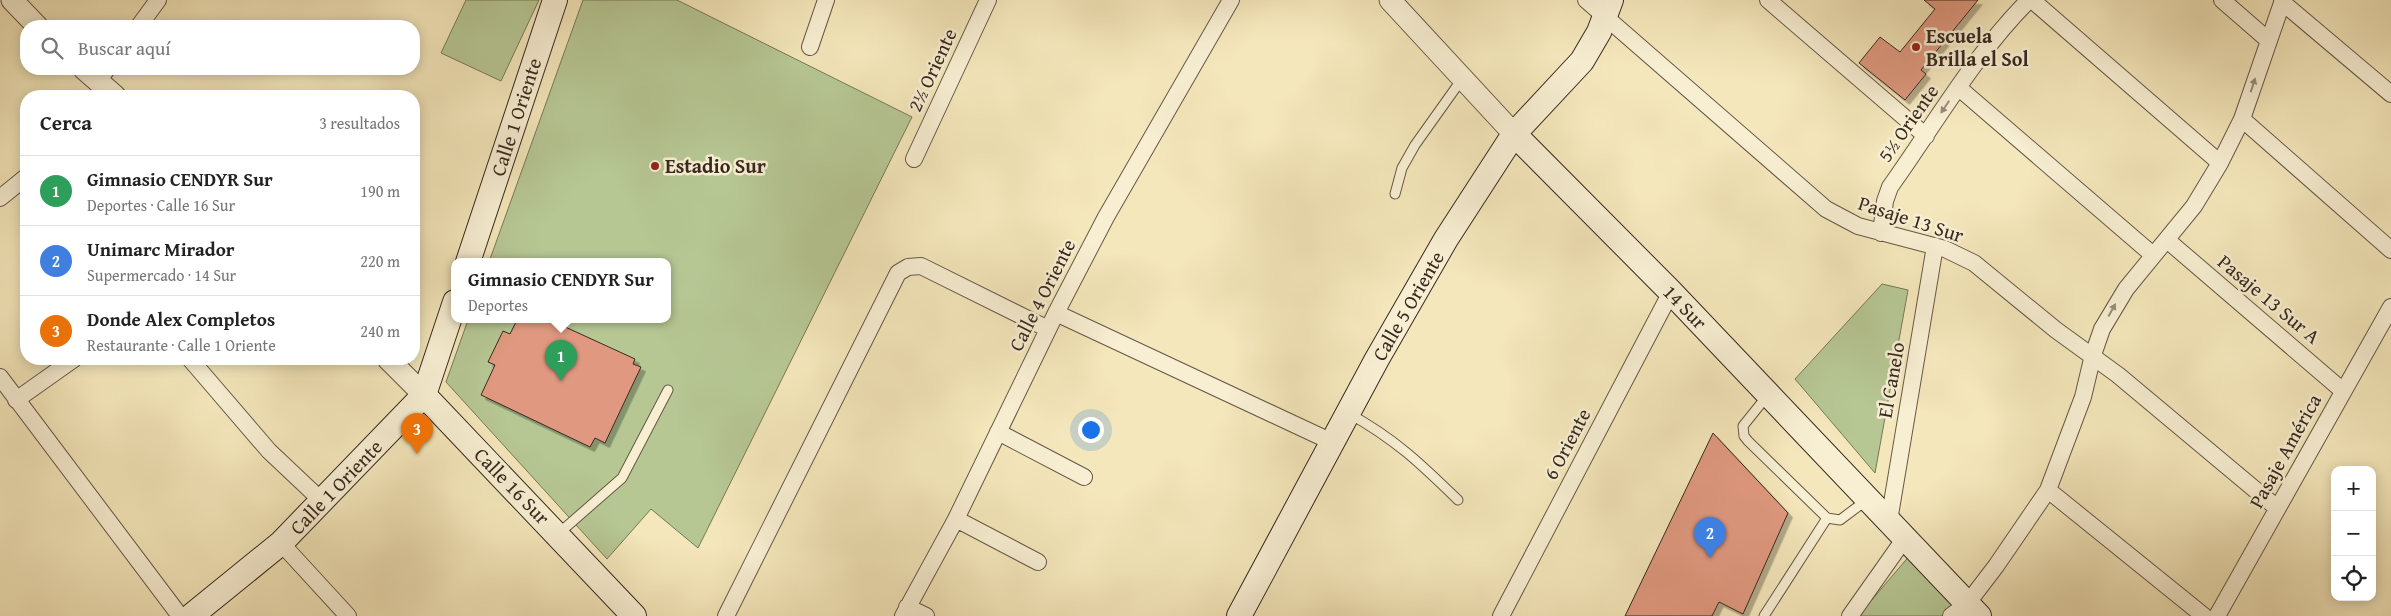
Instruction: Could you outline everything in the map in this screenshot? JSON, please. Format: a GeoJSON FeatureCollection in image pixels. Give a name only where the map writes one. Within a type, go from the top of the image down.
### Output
{"type":"FeatureCollection","features":[{"type":"Feature","properties":{"kind":"main road","name":"Calle 1 Oriente"},"geometry":{"type":"LineString","coordinates":[[469,258],[554,0]]}},
{"type":"Feature","properties":{"kind":"main road","name":"Calle 5 Oriente"},"geometry":{"type":"LineString","coordinates":[[1238,616],[1348,413],[1446,240],[1514,134],[1582,61],[1596,39],[1608,8]]}},
{"type":"Feature","properties":{"kind":"main road","name":"14 Sur"},"geometry":{"type":"LineString","coordinates":[[1514,134],[1671,292],[1905,538],[1966,612]]}},
{"type":"Feature","properties":{"kind":"main road","name":"Calle 1 Oriente"},"geometry":{"type":"LineString","coordinates":[[191,616],[281,543],[424,395],[451,314]]}},
{"type":"Feature","properties":{"kind":"main road","name":"Calle 16 Sur"},"geometry":{"type":"LineString","coordinates":[[424,395],[634,616]]}},
{"type":"Feature","properties":{"kind":"street"},"geometry":{"type":"LineString","coordinates":[[12,0],[31,20]]}},
{"type":"Feature","properties":{"kind":"street"},"geometry":{"type":"LineString","coordinates":[[143,20],[158,0]]}},
{"type":"Feature","properties":{"kind":"street"},"geometry":{"type":"LineString","coordinates":[[810,47],[826,0]]}},
{"type":"Feature","properties":{"kind":"street","name":"2½ Oriente"},"geometry":{"type":"LineString","coordinates":[[914,158],[988,0]]}},
{"type":"Feature","properties":{"kind":"street","name":"Calle 4 Oriente"},"geometry":{"type":"LineString","coordinates":[[905,612],[956,519],[1048,328],[1106,217],[1231,0]]}},
{"type":"Feature","properties":{"kind":"street","name":"14 Sur"},"geometry":{"type":"LineString","coordinates":[[1390,0],[1514,134]]}},
{"type":"Feature","properties":{"kind":"street","name":"Pasaje 13 Sur"},"geometry":{"type":"LineString","coordinates":[[1586,0],[1608,8],[1826,209],[1848,222],[1881,233],[1935,246],[1960,256],[1987,272],[2056,330],[2093,355],[2277,508]]}},
{"type":"Feature","properties":{"kind":"street"},"geometry":{"type":"LineString","coordinates":[[1768,0],[1926,136]]}},
{"type":"Feature","properties":{"kind":"street"},"geometry":{"type":"LineString","coordinates":[[2030,0],[2220,163]]}},
{"type":"Feature","properties":{"kind":"street","name":"5½ Oriente"},"geometry":{"type":"LineString","coordinates":[[1881,233],[1885,201],[1890,186],[1988,46],[2030,0]]}},
{"type":"Feature","properties":{"kind":"street"},"geometry":{"type":"LineString","coordinates":[[2222,0],[2268,40]]}},
{"type":"Feature","properties":{"kind":"street"},"geometry":{"type":"LineString","coordinates":[[1966,612],[2048,490],[2083,397],[2093,355],[2102,330],[2117,302],[2194,206],[2220,163],[2242,118],[2282,1],[2391,94]]}},
{"type":"Feature","properties":{"kind":"street"},"geometry":{"type":"LineString","coordinates":[[98,75],[110,90]]}},
{"type":"Feature","properties":{"kind":"street"},"geometry":{"type":"LineString","coordinates":[[1958,88],[2153,255]]}},
{"type":"Feature","properties":{"kind":"street"},"geometry":{"type":"LineString","coordinates":[[2242,118],[2391,250]]}},
{"type":"Feature","properties":{"kind":"street"},"geometry":{"type":"LineString","coordinates":[[0,198],[20,182]]}},
{"type":"Feature","properties":{"kind":"street","name":"Pasaje 13 Sur A"},"geometry":{"type":"LineString","coordinates":[[2167,240],[2343,391]]}},
{"type":"Feature","properties":{"kind":"street","name":"El Canelo"},"geometry":{"type":"LineString","coordinates":[[1888,521],[1935,246]]}},
{"type":"Feature","properties":{"kind":"street"},"geometry":{"type":"LineString","coordinates":[[726,616],[895,278],[902,269],[914,266],[927,268],[1048,328]]}},
{"type":"Feature","properties":{"kind":"street","name":"6 Oriente"},"geometry":{"type":"LineString","coordinates":[[1501,616],[1671,292]]}},
{"type":"Feature","properties":{"kind":"street","name":"Pasaje América"},"geometry":{"type":"LineString","coordinates":[[2217,616],[2391,307]]}},
{"type":"Feature","properties":{"kind":"street"},"geometry":{"type":"LineString","coordinates":[[1056,313],[1332,442]]}},
{"type":"Feature","properties":{"kind":"street"},"geometry":{"type":"LineString","coordinates":[[16,400],[66,365]]}},
{"type":"Feature","properties":{"kind":"street"},"geometry":{"type":"LineString","coordinates":[[195,365],[269,451],[322,500]]}},
{"type":"Feature","properties":{"kind":"street","name":"Calle 16 Sur"},"geometry":{"type":"LineString","coordinates":[[394,365],[424,395]]}},
{"type":"Feature","properties":{"kind":"street"},"geometry":{"type":"LineString","coordinates":[[0,377],[180,616]]}},
{"type":"Feature","properties":{"kind":"street"},"geometry":{"type":"LineString","coordinates":[[998,432],[1084,477]]}},
{"type":"Feature","properties":{"kind":"street"},"geometry":{"type":"LineString","coordinates":[[2048,490],[2204,616]]}},
{"type":"Feature","properties":{"kind":"street"},"geometry":{"type":"LineString","coordinates":[[956,519],[1038,562]]}},
{"type":"Feature","properties":{"kind":"street"},"geometry":{"type":"LineString","coordinates":[[1850,616],[1905,538]]}},
{"type":"Feature","properties":{"kind":"street"},"geometry":{"type":"LineString","coordinates":[[281,543],[348,616]]}},
{"type":"Feature","properties":{"kind":"street"},"geometry":{"type":"LineString","coordinates":[[905,612],[926,616]]}},
{"type":"Feature","properties":{"kind":"lane"},"geometry":{"type":"LineString","coordinates":[[1395,194],[1402,168],[1415,145],[1462,78]]}},
{"type":"Feature","properties":{"kind":"lane"},"geometry":{"type":"LineString","coordinates":[[558,534],[622,478],[668,390]]}},
{"type":"Feature","properties":{"kind":"lane"},"geometry":{"type":"LineString","coordinates":[[1768,394],[1746,420],[1743,426],[1744,436],[1827,518],[1840,520],[1868,499]]}},
{"type":"Feature","properties":{"kind":"lane"},"geometry":{"type":"LineString","coordinates":[[1348,413],[1381,431],[1400,445],[1458,500]]}},
{"type":"Feature","properties":{"kind":"lane"},"geometry":{"type":"LineString","coordinates":[[1764,616],[1827,518]]}},
{"type":"Feature","properties":{"kind":"green space"},"geometry":{"type":"Polygon","coordinates":[[[466,0],[539,0],[501,81],[441,53],[466,0]]]}},
{"type":"Feature","properties":{"kind":"green space"},"geometry":{"type":"Polygon","coordinates":[[[583,0],[677,0],[912,117],[698,548],[651,509],[607,559],[446,382],[467,323],[671,323],[671,258],[490,258],[583,0]]]}},
{"type":"Feature","properties":{"kind":"green space"},"geometry":{"type":"Polygon","coordinates":[[[1882,284],[1908,290],[1875,473],[1795,379],[1882,284]]]}},
{"type":"Feature","properties":{"kind":"green space"},"geometry":{"type":"Polygon","coordinates":[[[1911,554],[1957,601],[1943,616],[1858,616],[1911,554]]]}},
{"type":"Feature","properties":{"kind":"building"},"geometry":{"type":"Polygon","coordinates":[[[1924,0],[1978,0],[1921,70],[1926,74],[1905,100],[1859,63],[1880,37],[1900,52],[1935,9],[1924,0]]]}},
{"type":"Feature","properties":{"kind":"building"},"geometry":{"type":"Polygon","coordinates":[[[516,323],[557,323],[635,359],[633,364],[641,367],[605,443],[595,438],[590,447],[481,395],[495,365],[488,362],[503,331],[510,334],[516,323]]]}},
{"type":"Feature","properties":{"kind":"building"},"geometry":{"type":"Polygon","coordinates":[[[1713,433],[1788,513],[1743,614],[1719,602],[1712,616],[1625,616],[1713,433]]]}},
{"type":"Feature","properties":{"kind":"place","name":"Escuela Brilla el Sol"},"geometry":{"type":"Point","coordinates":[1916,47]}},
{"type":"Feature","properties":{"kind":"place","name":"Estadio Sur"},"geometry":{"type":"Point","coordinates":[655,166]}},
{"type":"Feature","properties":{"kind":"place","name":"Gimnasio CENDYR Sur"},"geometry":{"type":"Point","coordinates":[561,381]}},
{"type":"Feature","properties":{"kind":"place","name":"Donde Alex Completos"},"geometry":{"type":"Point","coordinates":[417,454]}},
{"type":"Feature","properties":{"kind":"place","name":"Unimarc Mirador"},"geometry":{"type":"Point","coordinates":[1710,558]}}]}
